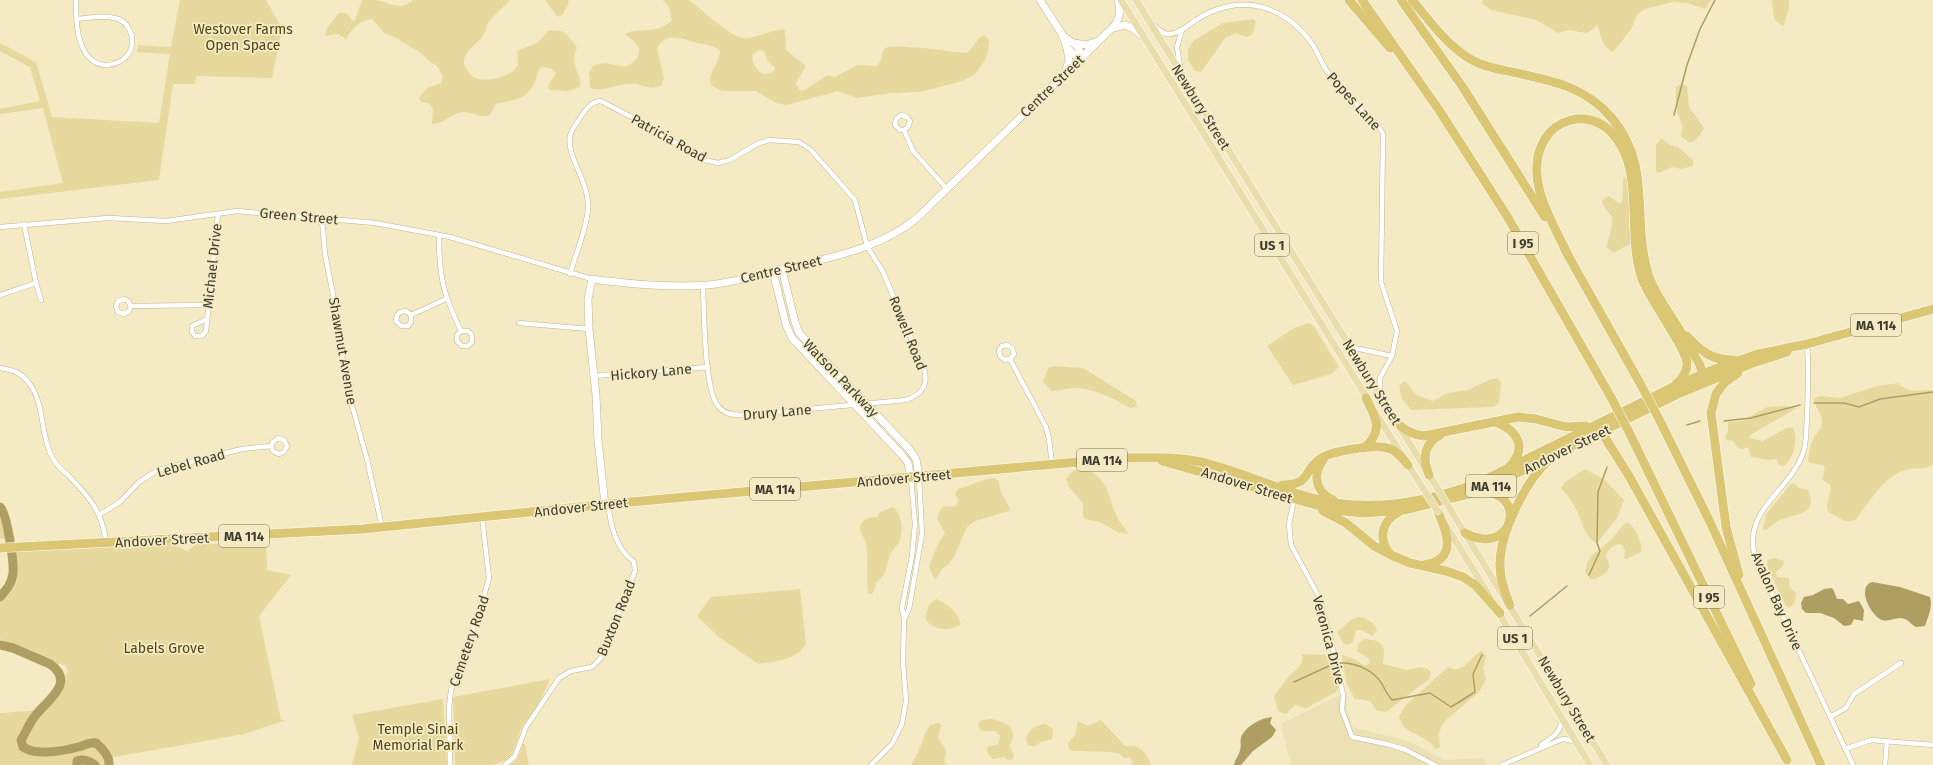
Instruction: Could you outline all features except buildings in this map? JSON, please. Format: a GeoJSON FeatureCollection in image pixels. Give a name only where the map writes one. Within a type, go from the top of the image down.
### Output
{"type":"FeatureCollection","features":[{"type":"Feature","properties":{"kind":"highway"},"geometry":{"type":"LineString","coordinates":[[1349,0],[1427,92]]}},
{"type":"Feature","properties":{"kind":"highway","name":"I 95"},"geometry":{"type":"LineString","coordinates":[[1362,0],[1427,92],[1511,222],[1612,399],[1789,762]]}},
{"type":"Feature","properties":{"kind":"highway","name":"I 95"},"geometry":{"type":"LineString","coordinates":[[1401,0],[1441,56],[1499,144],[1568,255],[1641,385],[1710,522],[1821,765]]}},
{"type":"Feature","properties":{"kind":"highway"},"geometry":{"type":"LineString","coordinates":[[1412,0],[1446,40],[1472,60],[1491,68],[1570,86],[1590,97],[1612,118],[1629,145],[1636,167],[1642,244],[1647,271],[1657,294],[1700,365],[1701,374],[1689,389]]}},
{"type":"Feature","properties":{"kind":"highway"},"geometry":{"type":"LineString","coordinates":[[1568,255],[1539,190],[1536,163],[1542,143],[1555,128],[1572,120],[1588,119],[1611,131],[1621,144],[1628,160],[1631,178],[1636,258],[1640,272],[1651,298],[1687,359],[1687,365],[1683,376],[1671,388]]}},
{"type":"Feature","properties":{"kind":"highway","name":"Andover Street"},"geometry":{"type":"LineString","coordinates":[[1156,459],[1309,504],[1354,512],[1405,510],[1469,494],[1491,486],[1689,389],[1750,364],[1806,344],[1933,309]]}},
{"type":"Feature","properties":{"kind":"highway"},"geometry":{"type":"LineString","coordinates":[[1675,322],[1701,352],[1724,360],[1741,359]]}},
{"type":"Feature","properties":{"kind":"highway","name":"Andover Street"},"geometry":{"type":"LineString","coordinates":[[3,548],[106,544],[382,527],[606,504],[1123,458],[1172,458],[1201,462],[1324,500],[1344,504],[1388,504],[1418,500],[1467,487],[1505,471],[1616,414],[1701,374],[1741,359],[1774,350],[1806,344]]}},
{"type":"Feature","properties":{"kind":"highway"},"geometry":{"type":"LineString","coordinates":[[1747,603],[1726,527],[1711,413],[1713,400],[1720,388],[1731,377],[1750,364]]}},
{"type":"Feature","properties":{"kind":"highway"},"geometry":{"type":"LineString","coordinates":[[1364,448],[1373,439],[1377,430],[1374,416],[1366,398]]}},
{"type":"Feature","properties":{"kind":"highway"},"geometry":{"type":"LineString","coordinates":[[1616,414],[1606,424],[1602,431],[1789,762]]}},
{"type":"Feature","properties":{"kind":"highway"},"geometry":{"type":"LineString","coordinates":[[1395,421],[1407,431],[1418,435],[1442,433],[1523,418],[1573,428],[1601,422]]}},
{"type":"Feature","properties":{"kind":"highway"},"geometry":{"type":"LineString","coordinates":[[1495,422],[1513,432],[1518,443],[1518,454],[1516,459],[1505,471]]}},
{"type":"Feature","properties":{"kind":"highway"},"geometry":{"type":"LineString","coordinates":[[1430,475],[1425,463],[1425,452],[1430,442],[1442,433]]}},
{"type":"Feature","properties":{"kind":"highway"},"geometry":{"type":"LineString","coordinates":[[1270,484],[1289,485],[1299,483],[1306,477],[1318,460],[1327,456],[1364,448],[1385,447],[1390,449],[1408,465]]}},
{"type":"Feature","properties":{"kind":"highway"},"geometry":{"type":"LineString","coordinates":[[1510,605],[1500,572],[1500,556],[1504,540],[1520,500],[1532,478],[1548,462],[1567,449]]}},
{"type":"Feature","properties":{"kind":"highway"},"geometry":{"type":"LineString","coordinates":[[1327,456],[1322,460],[1317,471],[1317,483],[1322,493],[1327,497],[1344,504]]}},
{"type":"Feature","properties":{"kind":"highway"},"geometry":{"type":"LineString","coordinates":[[1465,533],[1481,539],[1495,538],[1504,530],[1510,515],[1507,502],[1497,494],[1487,492],[1469,494]]}},
{"type":"Feature","properties":{"kind":"highway"},"geometry":{"type":"LineString","coordinates":[[1309,504],[1346,523],[1374,546],[1391,555],[1420,566],[1455,574],[1468,580],[1500,613]]}},
{"type":"Feature","properties":{"kind":"highway"},"geometry":{"type":"LineString","coordinates":[[1391,555],[1384,544],[1382,533],[1391,516],[1405,510]]}},
{"type":"Feature","properties":{"kind":"highway"},"geometry":{"type":"LineString","coordinates":[[1420,566],[1438,560],[1446,551],[1448,545],[1446,532],[1438,512]]}},
{"type":"Feature","properties":{"kind":"main road"},"geometry":{"type":"LineString","coordinates":[[1040,0],[1062,34],[1067,48],[1068,66],[1063,76]]}},
{"type":"Feature","properties":{"kind":"main road","name":"Centre Street"},"geometry":{"type":"LineString","coordinates":[[592,279],[658,284],[704,285],[773,272],[867,246],[907,227],[1111,29],[1119,19],[1120,0]]}},
{"type":"Feature","properties":{"kind":"main road","name":"Newbury Street"},"geometry":{"type":"LineString","coordinates":[[1120,0],[1438,512],[1590,765]]}},
{"type":"Feature","properties":{"kind":"main road","name":"Newbury Street"},"geometry":{"type":"LineString","coordinates":[[1136,0],[1395,421],[1430,475],[1607,765]]}},
{"type":"Feature","properties":{"kind":"main road"},"geometry":{"type":"LineString","coordinates":[[1111,29],[1122,25],[1129,26],[1148,44]]}},
{"type":"Feature","properties":{"kind":"main road"},"geometry":{"type":"LineString","coordinates":[[1062,34],[1074,43],[1081,51],[1082,57],[1075,55],[1067,48]]}},
{"type":"Feature","properties":{"kind":"main road"},"geometry":{"type":"LineString","coordinates":[[1074,43],[1092,44],[1103,37]]}},
{"type":"Feature","properties":{"kind":"main road","name":"Watson Parkway"},"geometry":{"type":"LineString","coordinates":[[782,269],[799,333],[912,453],[918,464],[915,477]]}},
{"type":"Feature","properties":{"kind":"main road","name":"Watson Parkway"},"geometry":{"type":"LineString","coordinates":[[773,272],[786,325],[792,338],[905,458],[915,477]]}},
{"type":"Feature","properties":{"kind":"main road"},"geometry":{"type":"LineString","coordinates":[[592,279],[588,299],[589,329],[598,440],[606,504]]}},
{"type":"Feature","properties":{"kind":"street"},"geometry":{"type":"LineString","coordinates":[[76,0],[76,19],[80,40],[85,51],[92,60],[102,65],[110,66],[120,62],[126,57],[130,51],[132,39],[130,32],[124,23],[110,17],[76,19]]}},
{"type":"Feature","properties":{"kind":"street","name":"Popes Lane"},"geometry":{"type":"LineString","coordinates":[[1148,20],[1164,33],[1169,35],[1182,30],[1205,14],[1222,8],[1247,5],[1268,9],[1290,21],[1297,27],[1314,47],[1322,65],[1330,76],[1379,127],[1383,134],[1380,269],[1384,297],[1397,327],[1392,356],[1380,378],[1379,388],[1383,401]]}},
{"type":"Feature","properties":{"kind":"street"},"geometry":{"type":"LineString","coordinates":[[1180,72],[1177,47],[1182,30]]}},
{"type":"Feature","properties":{"kind":"street","name":"Patricia Road"},"geometry":{"type":"LineString","coordinates":[[570,274],[587,216],[588,198],[583,178],[570,149],[571,135],[585,111],[596,101],[601,101],[650,127],[704,160],[712,162],[730,160],[764,141],[792,140],[804,144],[855,200],[867,246]]}},
{"type":"Feature","properties":{"kind":"street"},"geometry":{"type":"LineString","coordinates":[[904,130],[913,152],[947,189]]}},
{"type":"Feature","properties":{"kind":"street","name":"Green Street"},"geometry":{"type":"LineString","coordinates":[[0,227],[117,218],[166,221],[244,211],[322,220],[374,223],[440,235],[523,258],[570,274],[592,279]]}},
{"type":"Feature","properties":{"kind":"street","name":"Michael Drive"},"geometry":{"type":"LineString","coordinates":[[207,318],[218,214]]}},
{"type":"Feature","properties":{"kind":"street","name":"Shawmut Avenue"},"geometry":{"type":"LineString","coordinates":[[322,220],[325,254],[336,310],[346,384],[367,459],[382,527]]}},
{"type":"Feature","properties":{"kind":"street"},"geometry":{"type":"LineString","coordinates":[[24,224],[41,300]]}},
{"type":"Feature","properties":{"kind":"street"},"geometry":{"type":"LineString","coordinates":[[440,235],[440,270],[446,299],[461,331]]}},
{"type":"Feature","properties":{"kind":"street","name":"Rowell Road"},"geometry":{"type":"LineString","coordinates":[[866,404],[906,400],[915,396],[924,387],[926,378],[924,369],[883,272],[867,246]]}},
{"type":"Feature","properties":{"kind":"street"},"geometry":{"type":"LineString","coordinates":[[0,295],[36,283]]}},
{"type":"Feature","properties":{"kind":"street","name":"Drury Lane"},"geometry":{"type":"LineString","coordinates":[[704,285],[704,320],[708,367],[715,402],[722,411],[732,415],[866,404]]}},
{"type":"Feature","properties":{"kind":"street"},"geometry":{"type":"LineString","coordinates":[[411,316],[446,299]]}},
{"type":"Feature","properties":{"kind":"street"},"geometry":{"type":"LineString","coordinates":[[131,306],[208,305]]}},
{"type":"Feature","properties":{"kind":"street"},"geometry":{"type":"LineString","coordinates":[[519,323],[589,329]]}},
{"type":"Feature","properties":{"kind":"street","name":"Avalon Bay Drive"},"geometry":{"type":"LineString","coordinates":[[1806,344],[1809,374],[1804,448],[1794,470],[1758,517],[1753,542],[1756,560],[1853,765]]}},
{"type":"Feature","properties":{"kind":"street"},"geometry":{"type":"LineString","coordinates":[[1350,346],[1392,356]]}},
{"type":"Feature","properties":{"kind":"street"},"geometry":{"type":"LineString","coordinates":[[1010,359],[1046,427],[1052,464]]}},
{"type":"Feature","properties":{"kind":"street","name":"Hickory Lane"},"geometry":{"type":"LineString","coordinates":[[594,376],[708,367]]}},
{"type":"Feature","properties":{"kind":"street"},"geometry":{"type":"LineString","coordinates":[[0,368],[18,372],[32,386],[38,401],[51,455],[58,465],[89,497],[100,514],[104,526],[106,544]]}},
{"type":"Feature","properties":{"kind":"street","name":"Lebel Road"},"geometry":{"type":"LineString","coordinates":[[100,514],[120,502],[139,482],[158,470],[242,449],[271,446]]}},
{"type":"Feature","properties":{"kind":"street"},"geometry":{"type":"LineString","coordinates":[[871,765],[892,744],[902,724],[906,701],[903,662],[904,619],[902,608],[915,533],[915,477]]}},
{"type":"Feature","properties":{"kind":"street"},"geometry":{"type":"LineString","coordinates":[[904,619],[909,609],[914,586],[922,534],[915,477]]}},
{"type":"Feature","properties":{"kind":"street","name":"Veronica Drive"},"geometry":{"type":"LineString","coordinates":[[1294,500],[1289,524],[1291,545],[1294,555],[1318,595],[1330,636],[1343,695],[1342,710],[1352,737],[1391,745],[1435,765]]}},
{"type":"Feature","properties":{"kind":"street","name":"Buxton Road"},"geometry":{"type":"LineString","coordinates":[[505,765],[511,762],[515,756],[526,727],[545,701],[555,682],[566,673],[589,669],[595,665],[602,658],[609,641],[635,571],[634,562],[625,556],[615,536],[606,504]]}},
{"type":"Feature","properties":{"kind":"street","name":"Cemetery Road"},"geometry":{"type":"LineString","coordinates":[[450,765],[449,707],[451,690],[482,603],[489,578],[489,567],[482,517]]}},
{"type":"Feature","properties":{"kind":"street"},"geometry":{"type":"LineString","coordinates":[[1830,717],[1846,708],[1854,694],[1902,663]]}},
{"type":"Feature","properties":{"kind":"street"},"geometry":{"type":"LineString","coordinates":[[1535,750],[1556,735],[1560,730],[1562,717]]}},
{"type":"Feature","properties":{"kind":"street"},"geometry":{"type":"LineString","coordinates":[[1502,765],[1560,740],[1565,739],[1577,742]]}},
{"type":"Feature","properties":{"kind":"street"},"geometry":{"type":"LineString","coordinates":[[1846,749],[1865,741],[1887,741],[1933,745]]}},
{"type":"Feature","properties":{"kind":"street"},"geometry":{"type":"LineString","coordinates":[[1885,765],[1887,741]]}},
{"type":"Feature","properties":{"kind":"shaded area"},"geometry":{"type":"Polygon","coordinates":[[[1872,582],[1900,587],[1930,597],[1931,608],[1925,626],[1916,627],[1903,618],[1882,620],[1878,617],[1870,608],[1865,595],[1867,585],[1872,582]]]}},
{"type":"Feature","properties":{"kind":"shaded area"},"geometry":{"type":"Polygon","coordinates":[[[1824,589],[1833,589],[1837,599],[1843,599],[1848,604],[1859,601],[1864,610],[1863,621],[1854,619],[1851,625],[1844,626],[1834,618],[1820,613],[1806,613],[1802,609],[1801,603],[1804,597],[1813,595],[1824,589]]]}},
{"type":"Feature","properties":{"kind":"shaded area"},"geometry":{"type":"Polygon","coordinates":[[[1346,692],[1347,711],[1352,727],[1411,742],[1444,760],[1483,758],[1487,765],[1291,765],[1281,724],[1346,692]]]}},
{"type":"Feature","properties":{"kind":"shaded area"},"geometry":{"type":"Polygon","coordinates":[[[1272,717],[1270,723],[1276,730],[1272,737],[1253,751],[1241,765],[1234,765],[1241,748],[1241,737],[1245,731],[1255,723],[1272,717]]]}},
{"type":"Feature","properties":{"kind":"green space","name":"Westover Farms Open Space"},"geometry":{"type":"Polygon","coordinates":[[[180,0],[266,0],[282,28],[272,78],[196,76],[195,84],[173,84],[159,180],[0,199],[0,192],[63,183],[43,108],[0,114],[0,109],[40,101],[30,67],[0,51],[0,43],[36,62],[52,117],[159,123],[170,54],[137,52],[138,45],[171,47],[180,0]]]}},
{"type":"Feature","properties":{"kind":"green space"},"geometry":{"type":"Polygon","coordinates":[[[362,0],[375,0],[399,6],[408,4],[413,0],[510,0],[490,20],[483,36],[465,56],[464,62],[468,72],[478,79],[486,80],[508,74],[518,65],[517,51],[537,43],[548,31],[559,31],[566,34],[577,47],[574,60],[580,87],[568,91],[549,90],[548,86],[556,73],[550,68],[541,67],[531,90],[527,94],[518,99],[496,104],[490,115],[480,116],[462,112],[454,114],[436,124],[432,124],[433,108],[428,103],[421,102],[419,97],[427,88],[441,83],[443,76],[437,66],[421,53],[396,38],[384,33],[372,19],[363,21],[356,26],[346,39],[338,34],[325,36],[327,28],[339,13],[346,13],[353,21],[355,20],[362,0]]]}},
{"type":"Feature","properties":{"kind":"green space"},"geometry":{"type":"Polygon","coordinates":[[[545,0],[568,0],[569,3],[563,14],[558,17],[545,0]]]}},
{"type":"Feature","properties":{"kind":"green space"},"geometry":{"type":"Polygon","coordinates":[[[663,0],[689,0],[731,33],[744,38],[754,37],[777,30],[785,30],[786,50],[806,66],[796,83],[800,91],[805,90],[827,75],[835,77],[858,65],[876,66],[880,62],[886,48],[911,47],[966,53],[984,35],[989,40],[988,52],[985,60],[975,74],[962,81],[920,92],[891,93],[857,98],[838,91],[787,105],[776,103],[756,91],[722,91],[711,85],[710,80],[712,72],[718,60],[720,51],[709,45],[681,38],[670,38],[665,39],[657,48],[664,78],[661,86],[651,88],[636,84],[625,84],[602,89],[590,88],[589,72],[594,65],[605,63],[625,67],[631,64],[637,58],[639,48],[625,34],[660,28],[666,25],[672,20],[669,7],[663,0]],[[760,50],[753,54],[753,63],[763,74],[771,73],[775,70],[767,60],[764,51],[760,50]]]}},
{"type":"Feature","properties":{"kind":"green space"},"geometry":{"type":"Polygon","coordinates":[[[1483,0],[1711,0],[1705,9],[1687,3],[1673,2],[1645,9],[1636,16],[1632,28],[1613,52],[1606,47],[1596,25],[1594,29],[1586,33],[1569,30],[1558,33],[1536,20],[1491,10],[1482,3],[1483,0]]]}},
{"type":"Feature","properties":{"kind":"green space"},"geometry":{"type":"Polygon","coordinates":[[[1772,0],[1789,0],[1789,7],[1784,25],[1782,26],[1774,19],[1772,0]]]}},
{"type":"Feature","properties":{"kind":"green space"},"geometry":{"type":"Polygon","coordinates":[[[1254,19],[1256,22],[1252,35],[1246,37],[1236,33],[1225,38],[1201,72],[1195,71],[1188,60],[1188,50],[1193,41],[1223,23],[1254,19]]]}},
{"type":"Feature","properties":{"kind":"green space"},"geometry":{"type":"Polygon","coordinates":[[[1681,84],[1687,86],[1689,107],[1704,128],[1693,142],[1689,142],[1681,136],[1683,126],[1676,107],[1676,87],[1681,84]]]}},
{"type":"Feature","properties":{"kind":"green space"},"geometry":{"type":"Polygon","coordinates":[[[1661,139],[1670,145],[1678,147],[1693,160],[1693,166],[1681,169],[1672,167],[1658,173],[1656,171],[1656,145],[1661,139]]]}},
{"type":"Feature","properties":{"kind":"green space"},"geometry":{"type":"Polygon","coordinates":[[[1626,177],[1629,189],[1629,225],[1633,242],[1614,253],[1607,248],[1612,218],[1602,201],[1609,196],[1618,203],[1622,202],[1623,178],[1626,177]]]}},
{"type":"Feature","properties":{"kind":"green space"},"geometry":{"type":"Polygon","coordinates":[[[1308,323],[1313,325],[1339,367],[1331,374],[1293,385],[1267,346],[1294,328],[1308,323]]]}},
{"type":"Feature","properties":{"kind":"green space"},"geometry":{"type":"Polygon","coordinates":[[[1054,366],[1083,368],[1136,401],[1137,407],[1130,408],[1110,397],[1081,388],[1068,388],[1052,391],[1043,382],[1048,368],[1054,366]]]}},
{"type":"Feature","properties":{"kind":"green space"},"geometry":{"type":"Polygon","coordinates":[[[1497,378],[1501,382],[1499,403],[1493,407],[1411,410],[1402,399],[1399,386],[1405,381],[1416,395],[1433,401],[1448,393],[1468,390],[1489,380],[1497,378]]]}},
{"type":"Feature","properties":{"kind":"green space"},"geometry":{"type":"Polygon","coordinates":[[[1898,383],[1910,390],[1933,390],[1933,465],[1906,470],[1891,477],[1872,497],[1856,519],[1845,521],[1828,512],[1827,506],[1831,486],[1822,479],[1825,468],[1823,465],[1810,463],[1808,461],[1812,442],[1822,425],[1822,419],[1814,398],[1821,396],[1840,398],[1877,386],[1898,383]]]}},
{"type":"Feature","properties":{"kind":"green space"},"geometry":{"type":"Polygon","coordinates":[[[1785,406],[1797,408],[1750,435],[1749,438],[1763,441],[1786,428],[1792,427],[1795,434],[1794,449],[1791,458],[1784,466],[1779,465],[1776,459],[1768,460],[1751,457],[1748,447],[1743,449],[1738,448],[1733,441],[1725,438],[1728,430],[1728,422],[1742,421],[1767,407],[1785,406]]]}},
{"type":"Feature","properties":{"kind":"green space"},"geometry":{"type":"Polygon","coordinates":[[[1078,469],[1095,474],[1101,479],[1114,511],[1128,534],[1117,531],[1099,522],[1085,519],[1083,516],[1083,503],[1069,487],[1066,479],[1073,471],[1078,469]]]}},
{"type":"Feature","properties":{"kind":"green space"},"geometry":{"type":"Polygon","coordinates":[[[1585,469],[1605,480],[1624,500],[1617,518],[1597,543],[1593,541],[1586,533],[1578,513],[1561,488],[1565,482],[1585,469]]]}},
{"type":"Feature","properties":{"kind":"green space"},"geometry":{"type":"Polygon","coordinates":[[[994,478],[999,481],[1001,492],[1010,509],[1009,511],[975,521],[967,527],[954,557],[948,565],[944,567],[935,580],[929,567],[937,546],[945,533],[937,519],[941,508],[947,506],[954,507],[957,504],[958,499],[955,494],[958,489],[994,478]]]}},
{"type":"Feature","properties":{"kind":"green space"},"geometry":{"type":"Polygon","coordinates":[[[1794,483],[1799,488],[1807,489],[1811,504],[1808,509],[1804,512],[1778,521],[1766,530],[1763,529],[1766,514],[1791,484],[1794,483]]]}},
{"type":"Feature","properties":{"kind":"green space"},"geometry":{"type":"Polygon","coordinates":[[[893,507],[900,518],[902,528],[901,538],[890,555],[884,574],[880,580],[876,582],[872,594],[868,594],[867,550],[860,526],[866,519],[877,517],[880,512],[893,507]]]}},
{"type":"Feature","properties":{"kind":"green space"},"geometry":{"type":"Polygon","coordinates":[[[0,510],[4,516],[10,538],[0,539],[0,510]]]}},
{"type":"Feature","properties":{"kind":"green space"},"geometry":{"type":"Polygon","coordinates":[[[1628,522],[1638,536],[1642,549],[1641,552],[1626,559],[1624,558],[1625,550],[1622,545],[1614,546],[1606,555],[1609,564],[1608,570],[1596,579],[1590,579],[1585,572],[1591,556],[1610,541],[1623,525],[1628,522]]]}},
{"type":"Feature","properties":{"kind":"green space","name":"Labels Grove"},"geometry":{"type":"Polygon","coordinates":[[[171,543],[187,551],[197,544],[266,544],[267,570],[291,575],[259,616],[281,720],[286,720],[244,734],[109,758],[109,765],[96,765],[82,760],[77,761],[77,765],[0,765],[0,713],[40,710],[68,672],[66,666],[57,664],[42,664],[20,653],[0,639],[0,592],[10,578],[12,564],[11,549],[171,543]]]}},
{"type":"Feature","properties":{"kind":"green space"},"geometry":{"type":"Polygon","coordinates":[[[1775,558],[1784,561],[1782,567],[1776,572],[1777,577],[1789,578],[1789,586],[1796,593],[1795,602],[1790,608],[1786,606],[1768,569],[1767,560],[1775,558]]]}},
{"type":"Feature","properties":{"kind":"green space"},"geometry":{"type":"Polygon","coordinates":[[[800,589],[806,644],[802,650],[796,654],[778,661],[758,664],[719,637],[697,616],[711,597],[800,589]]]}},
{"type":"Feature","properties":{"kind":"green space"},"geometry":{"type":"Polygon","coordinates":[[[936,599],[951,608],[961,624],[957,627],[942,629],[932,626],[928,622],[925,618],[929,605],[936,599]]]}},
{"type":"Feature","properties":{"kind":"green space"},"geometry":{"type":"Polygon","coordinates":[[[1359,617],[1370,621],[1375,626],[1377,631],[1372,636],[1362,630],[1356,630],[1353,642],[1348,645],[1344,644],[1337,632],[1351,620],[1359,617]]]}},
{"type":"Feature","properties":{"kind":"green space"},"geometry":{"type":"Polygon","coordinates":[[[1365,639],[1377,641],[1383,646],[1383,664],[1407,670],[1420,667],[1428,669],[1431,673],[1429,679],[1386,712],[1377,711],[1370,701],[1355,699],[1347,685],[1342,655],[1354,659],[1363,665],[1367,665],[1370,662],[1368,658],[1357,651],[1359,643],[1365,639]]]}},
{"type":"Feature","properties":{"kind":"green space"},"geometry":{"type":"Polygon","coordinates":[[[1481,651],[1486,657],[1483,668],[1486,679],[1479,692],[1441,726],[1439,734],[1440,747],[1435,749],[1426,740],[1405,728],[1401,723],[1399,716],[1407,704],[1448,667],[1453,669],[1461,668],[1481,651]]]}},
{"type":"Feature","properties":{"kind":"green space"},"geometry":{"type":"Polygon","coordinates":[[[1302,654],[1331,655],[1337,674],[1339,684],[1338,688],[1336,692],[1306,708],[1295,705],[1286,714],[1278,711],[1274,696],[1289,676],[1299,667],[1302,662],[1302,654]]]}},
{"type":"Feature","properties":{"kind":"green space"},"geometry":{"type":"Polygon","coordinates":[[[550,679],[538,706],[522,727],[512,755],[508,760],[492,765],[455,765],[453,697],[550,679]]]}},
{"type":"Feature","properties":{"kind":"green space","name":"Temple Sinai Memorial Park"},"geometry":{"type":"Polygon","coordinates":[[[443,699],[447,765],[352,765],[359,738],[352,715],[443,699]]]}},
{"type":"Feature","properties":{"kind":"green space"},"geometry":{"type":"Polygon","coordinates":[[[992,719],[1006,724],[1012,729],[1013,738],[1009,746],[1014,755],[1012,760],[1008,760],[1005,757],[993,759],[988,754],[987,747],[998,744],[1000,736],[995,731],[981,731],[978,724],[981,720],[992,719]]]}},
{"type":"Feature","properties":{"kind":"green space"},"geometry":{"type":"Polygon","coordinates":[[[1101,720],[1124,745],[1140,748],[1149,759],[1151,765],[1131,765],[1133,762],[1130,757],[1124,758],[1120,754],[1112,752],[1074,751],[1069,749],[1068,743],[1075,735],[1078,721],[1088,726],[1101,720]]]}},
{"type":"Feature","properties":{"kind":"green space"},"geometry":{"type":"Polygon","coordinates":[[[940,723],[941,725],[938,738],[947,751],[944,760],[946,765],[911,765],[929,727],[940,723]]]}},
{"type":"Feature","properties":{"kind":"green space"},"geometry":{"type":"Polygon","coordinates":[[[1045,724],[1053,729],[1052,739],[1041,742],[1035,746],[1029,746],[1026,740],[1028,733],[1035,727],[1045,724]]]}},
{"type":"Feature","properties":{"kind":"green space"},"geometry":{"type":"Polygon","coordinates":[[[523,744],[525,744],[529,765],[510,765],[518,758],[523,744]]]}},
{"type":"Feature","properties":{"kind":"waterway"},"geometry":{"type":"LineString","coordinates":[[1674,115],[1687,65],[1700,29],[1715,0]]}},
{"type":"Feature","properties":{"kind":"waterway"},"geometry":{"type":"LineString","coordinates":[[1814,403],[1844,403],[1859,407],[1880,399],[1933,392]]}},
{"type":"Feature","properties":{"kind":"waterway"},"geometry":{"type":"LineString","coordinates":[[1724,421],[1751,418],[1800,405]]}},
{"type":"Feature","properties":{"kind":"waterway"},"geometry":{"type":"LineString","coordinates":[[1687,425],[1700,421]]}},
{"type":"Feature","properties":{"kind":"waterway"},"geometry":{"type":"LineString","coordinates":[[1589,575],[1600,551],[1597,543],[1598,492],[1607,467]]}},
{"type":"Feature","properties":{"kind":"waterway"},"geometry":{"type":"LineString","coordinates":[[0,507],[3,511],[7,527],[13,567],[10,583],[0,597]]}},
{"type":"Feature","properties":{"kind":"waterway"},"geometry":{"type":"LineString","coordinates":[[1530,616],[1567,586]]}},
{"type":"Feature","properties":{"kind":"waterway"},"geometry":{"type":"LineString","coordinates":[[0,645],[13,648],[50,664],[58,671],[61,678],[57,692],[35,716],[24,734],[21,740],[23,747],[28,750],[50,752],[96,743],[106,753],[109,765]]}},
{"type":"Feature","properties":{"kind":"waterway"},"geometry":{"type":"LineString","coordinates":[[1340,663],[1351,664],[1369,671],[1382,684],[1392,700],[1430,693],[1451,707],[1475,692],[1473,674],[1482,655]]}},
{"type":"Feature","properties":{"kind":"waterway"},"geometry":{"type":"LineString","coordinates":[[1294,682],[1331,665]]}},
{"type":"Feature","properties":{"kind":"waterway"},"geometry":{"type":"LineString","coordinates":[[77,765],[77,761],[82,760],[95,765]]}}]}
